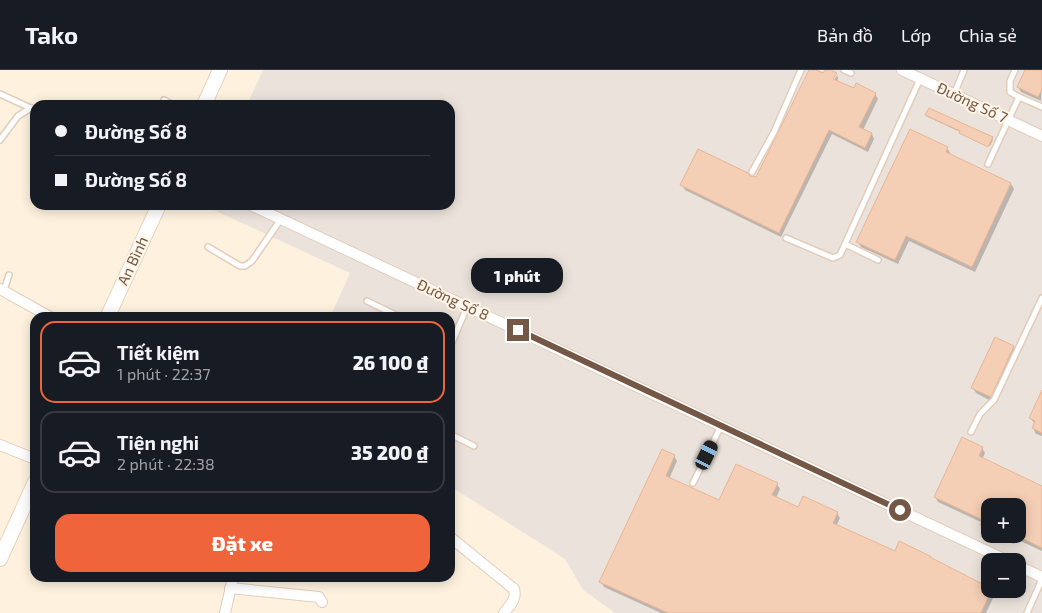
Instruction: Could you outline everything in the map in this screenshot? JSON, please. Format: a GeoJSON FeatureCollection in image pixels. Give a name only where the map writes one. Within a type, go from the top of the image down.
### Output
{"type":"FeatureCollection","features":[{"type":"Feature","properties":{"kind":"main road"},"geometry":{"type":"LineString","coordinates":[[206,100],[220,70]]}},
{"type":"Feature","properties":{"kind":"main road","name":"An Bình"},"geometry":{"type":"LineString","coordinates":[[111,312],[157,210]]}},
{"type":"Feature","properties":{"kind":"main road"},"geometry":{"type":"LineString","coordinates":[[0,558],[30,495]]}},
{"type":"Feature","properties":{"kind":"street","name":"Đường Số 7"},"geometry":{"type":"LineString","coordinates":[[905,71],[1042,136]]}},
{"type":"Feature","properties":{"kind":"street","name":"Đường Số 8"},"geometry":{"type":"LineString","coordinates":[[263,210],[991,553]]}},
{"type":"Feature","properties":{"kind":"street"},"geometry":{"type":"LineString","coordinates":[[2,290],[41,312]]}},
{"type":"Feature","properties":{"kind":"street"},"geometry":{"type":"LineString","coordinates":[[0,444],[30,457]]}},
{"type":"Feature","properties":{"kind":"street"},"geometry":{"type":"LineString","coordinates":[[455,541],[514,589],[514,599],[504,613]]}},
{"type":"Feature","properties":{"kind":"street"},"geometry":{"type":"LineString","coordinates":[[1026,570],[1042,578]]}},
{"type":"Feature","properties":{"kind":"street"},"geometry":{"type":"LineString","coordinates":[[225,613],[232,583],[319,597],[322,602]]}},
{"type":"Feature","properties":{"kind":"lane"},"geometry":{"type":"LineString","coordinates":[[752,172],[774,132],[801,70]]}},
{"type":"Feature","properties":{"kind":"lane"},"geometry":{"type":"LineString","coordinates":[[844,70],[851,73]]}},
{"type":"Feature","properties":{"kind":"lane"},"geometry":{"type":"LineString","coordinates":[[954,94],[964,70]]}},
{"type":"Feature","properties":{"kind":"lane"},"geometry":{"type":"LineString","coordinates":[[1015,70],[1009,87],[1010,92],[1019,98],[1042,107]]}},
{"type":"Feature","properties":{"kind":"lane"},"geometry":{"type":"LineString","coordinates":[[786,238],[833,258],[840,255],[920,78]]}},
{"type":"Feature","properties":{"kind":"lane"},"geometry":{"type":"LineString","coordinates":[[0,94],[30,108]]}},
{"type":"Feature","properties":{"kind":"lane"},"geometry":{"type":"LineString","coordinates":[[988,164],[1019,98]]}},
{"type":"Feature","properties":{"kind":"lane"},"geometry":{"type":"LineString","coordinates":[[0,140],[18,116],[30,110]]}},
{"type":"Feature","properties":{"kind":"lane"},"geometry":{"type":"LineString","coordinates":[[208,247],[240,266],[245,266],[252,261],[281,218]]}},
{"type":"Feature","properties":{"kind":"lane"},"geometry":{"type":"LineString","coordinates":[[845,244],[878,260]]}},
{"type":"Feature","properties":{"kind":"lane"},"geometry":{"type":"LineString","coordinates":[[2,290],[9,275]]}},
{"type":"Feature","properties":{"kind":"lane"},"geometry":{"type":"LineString","coordinates":[[970,432],[982,410],[988,407],[994,400],[1042,298]]}},
{"type":"Feature","properties":{"kind":"lane"},"geometry":{"type":"LineString","coordinates":[[368,301],[390,312]]}},
{"type":"Feature","properties":{"kind":"lane"},"geometry":{"type":"LineString","coordinates":[[455,332],[467,306]]}},
{"type":"Feature","properties":{"kind":"lane"},"geometry":{"type":"LineString","coordinates":[[693,483],[721,426]]}},
{"type":"Feature","properties":{"kind":"lane"},"geometry":{"type":"LineString","coordinates":[[455,436],[474,446]]}},
{"type":"Feature","properties":{"kind":"lane"},"geometry":{"type":"LineString","coordinates":[[1027,613],[1042,578]]}},
{"type":"Feature","properties":{"kind":"shaded area"},"geometry":{"type":"Polygon","coordinates":[[[263,70],[1042,70],[1042,613],[615,613],[583,590],[565,559],[455,489],[455,312],[332,312],[350,273],[214,210],[455,210],[455,100],[249,100],[263,70]]]}},
{"type":"Feature","properties":{"kind":"building"},"geometry":{"type":"Polygon","coordinates":[[[809,70],[823,73],[825,70],[831,70],[837,73],[833,79],[854,88],[856,83],[876,93],[859,127],[872,133],[865,148],[829,130],[779,233],[680,185],[698,149],[748,173],[750,176],[756,177],[809,70]]]}},
{"type":"Feature","properties":{"kind":"building"},"geometry":{"type":"Polygon","coordinates":[[[1025,70],[1042,70],[1042,89],[1038,97],[1017,87],[1025,70]]]}},
{"type":"Feature","properties":{"kind":"building"},"geometry":{"type":"Polygon","coordinates":[[[929,108],[993,137],[988,147],[959,133],[960,131],[925,115],[929,108]]]}},
{"type":"Feature","properties":{"kind":"building"},"geometry":{"type":"Polygon","coordinates":[[[910,129],[948,147],[946,152],[1011,183],[972,267],[906,236],[895,260],[856,242],[910,129]]]}},
{"type":"Feature","properties":{"kind":"building"},"geometry":{"type":"Polygon","coordinates":[[[995,337],[1014,346],[991,397],[971,388],[995,337]]]}},
{"type":"Feature","properties":{"kind":"building"},"geometry":{"type":"Polygon","coordinates":[[[1042,390],[1042,433],[1032,428],[1035,421],[1029,418],[1042,390]]]}},
{"type":"Feature","properties":{"kind":"building"},"geometry":{"type":"Polygon","coordinates":[[[962,437],[983,447],[979,456],[1042,486],[1042,548],[1026,540],[1026,498],[981,498],[981,519],[934,497],[962,437]]]}},
{"type":"Feature","properties":{"kind":"building"},"geometry":{"type":"Polygon","coordinates":[[[662,449],[675,455],[666,476],[719,500],[736,464],[778,483],[772,495],[798,507],[803,496],[838,512],[833,523],[895,551],[899,541],[981,583],[981,598],[988,598],[981,613],[668,613],[599,582],[662,449]]]}},
{"type":"Feature","properties":{"kind":"route"},"geometry":{"type":"LineString","coordinates":[[518,330],[900,510]]}}]}
